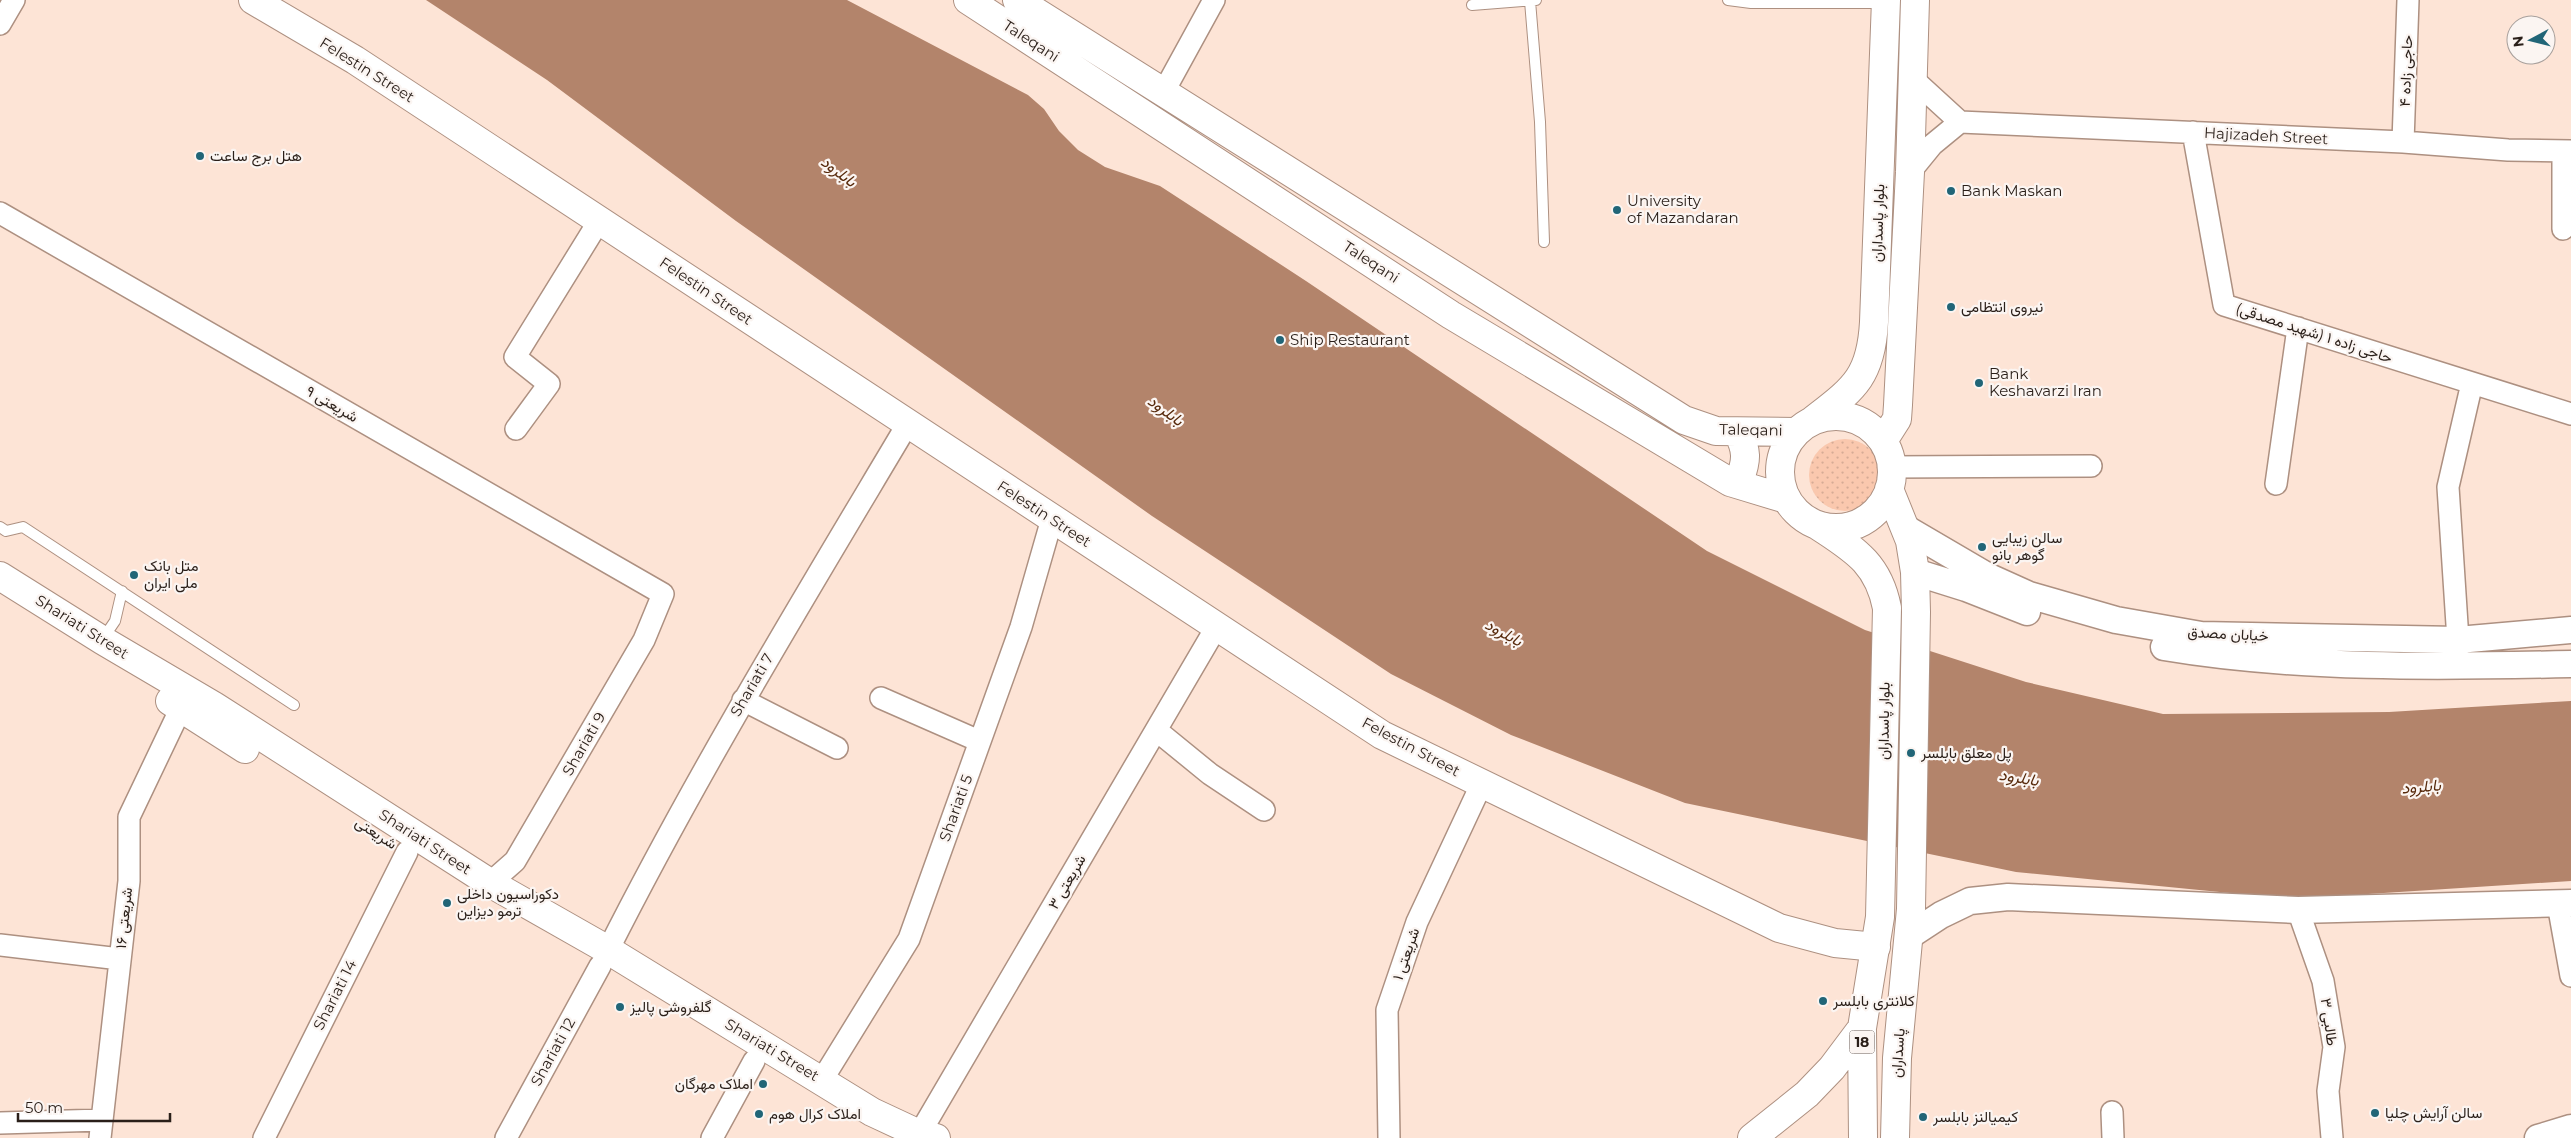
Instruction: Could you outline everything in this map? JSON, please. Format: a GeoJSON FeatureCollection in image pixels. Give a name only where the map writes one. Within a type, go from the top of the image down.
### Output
{"type":"FeatureCollection","features":[{"type":"Feature","properties":{"kind":"main road","name":"Felestin Street"},"geometry":{"type":"LineString","coordinates":[[253,0],[355,60],[907,425],[1382,735],[1779,928],[1834,942],[1876,947]]}},
{"type":"Feature","properties":{"kind":"main road","name":"Taleqani"},"geometry":{"type":"LineString","coordinates":[[968,0],[1451,315],[1730,482],[1786,499]]}},
{"type":"Feature","properties":{"kind":"main road","name":"Taleqani"},"geometry":{"type":"LineString","coordinates":[[1017,0],[1684,420],[1716,431],[1738,433],[1804,426]]}},
{"type":"Feature","properties":{"kind":"main road","name":"بلوار پاسداران"},"geometry":{"type":"LineString","coordinates":[[1883,441],[1897,419],[1898,412],[1910,172],[1915,0]]}},
{"type":"Feature","properties":{"kind":"main road","name":"بلوار پاسداران"},"geometry":{"type":"LineString","coordinates":[[1804,426],[1854,385],[1866,368],[1872,345],[1886,2]]}},
{"type":"Feature","properties":{"kind":"main road"},"geometry":{"type":"LineString","coordinates":[[1830,416],[1848,417],[1870,428],[1883,441],[1890,478],[1877,510],[1863,521],[1841,528],[1817,525],[1802,517],[1786,499],[1782,488],[1780,464],[1785,447],[1804,426],[1830,416]]}},
{"type":"Feature","properties":{"kind":"main road"},"geometry":{"type":"LineString","coordinates":[[1730,482],[1740,478],[1746,463],[1745,447],[1738,433]]}},
{"type":"Feature","properties":{"kind":"main road","name":"بلوار پاسداران"},"geometry":{"type":"LineString","coordinates":[[1890,478],[1905,528],[1915,572],[1911,910]]}},
{"type":"Feature","properties":{"kind":"main road","name":"بلوار پاسداران"},"geometry":{"type":"LineString","coordinates":[[1817,525],[1866,560],[1884,590],[1887,608],[1880,917],[1876,947]]}},
{"type":"Feature","properties":{"kind":"main road","name":"Shariati Street"},"geometry":{"type":"LineString","coordinates":[[0,576],[102,640],[214,706],[604,958],[822,1080],[872,1112],[924,1137]]}},
{"type":"Feature","properties":{"kind":"main road","name":"شریعتی"},"geometry":{"type":"LineString","coordinates":[[0,596],[114,665],[407,852],[604,958],[754,1061],[864,1128],[886,1138]]}},
{"type":"Feature","properties":{"kind":"main road","name":"پاسداران"},"geometry":{"type":"LineString","coordinates":[[1895,1138],[1897,1058],[1911,910]]}},
{"type":"Feature","properties":{"kind":"main road","name":"18"},"geometry":{"type":"LineString","coordinates":[[1862,1138],[1862,1028],[1876,947]]}},
{"type":"Feature","properties":{"kind":"main road"},"geometry":{"type":"LineString","coordinates":[[1752,1138],[1807,1094],[1832,1068],[1862,1028]]}},
{"type":"Feature","properties":{"kind":"street"},"geometry":{"type":"LineString","coordinates":[[0,24],[14,0]]}},
{"type":"Feature","properties":{"kind":"street"},"geometry":{"type":"LineString","coordinates":[[1164,93],[1214,0]]}},
{"type":"Feature","properties":{"kind":"street","name":"حاجی زاده ۴"},"geometry":{"type":"LineString","coordinates":[[2403,142],[2408,0]]}},
{"type":"Feature","properties":{"kind":"street"},"geometry":{"type":"LineString","coordinates":[[1910,172],[1932,145],[1960,122],[1913,79]]}},
{"type":"Feature","properties":{"kind":"street","name":"Hajizadeh Street"},"geometry":{"type":"LineString","coordinates":[[1960,122],[2403,142],[2508,150],[2567,151]]}},
{"type":"Feature","properties":{"kind":"street","name":"حاجی زاده ۱ (شهید مصدقی)"},"geometry":{"type":"LineString","coordinates":[[2193,132],[2224,305],[2571,414]]}},
{"type":"Feature","properties":{"kind":"street"},"geometry":{"type":"LineString","coordinates":[[2563,229],[2567,151]]}},
{"type":"Feature","properties":{"kind":"street","name":"Shariati 9"},"geometry":{"type":"LineString","coordinates":[[0,213],[663,594],[644,640],[515,861],[490,883]]}},
{"type":"Feature","properties":{"kind":"street"},"geometry":{"type":"LineString","coordinates":[[516,429],[548,384],[515,357],[599,221]]}},
{"type":"Feature","properties":{"kind":"street"},"geometry":{"type":"LineString","coordinates":[[2276,484],[2298,328]]}},
{"type":"Feature","properties":{"kind":"street"},"geometry":{"type":"LineString","coordinates":[[2456,666],[2458,640],[2448,487],[2472,383]]}},
{"type":"Feature","properties":{"kind":"street","name":"Shariati 7"},"geometry":{"type":"LineString","coordinates":[[604,958],[659,848],[743,700],[907,425]]}},
{"type":"Feature","properties":{"kind":"street"},"geometry":{"type":"LineString","coordinates":[[1890,478],[2091,466]]}},
{"type":"Feature","properties":{"kind":"street","name":"Shariati 5"},"geometry":{"type":"LineString","coordinates":[[822,1080],[909,939],[1021,627],[1052,518]]}},
{"type":"Feature","properties":{"kind":"street","name":"خیابان مصدق"},"geometry":{"type":"LineString","coordinates":[[1905,528],[1987,576],[2029,595],[2116,620],[2201,635],[2458,640],[2571,630]]}},
{"type":"Feature","properties":{"kind":"street","name":"خیابان مصدق"},"geometry":{"type":"LineString","coordinates":[[1915,572],[1966,588],[2024,611],[2109,637],[2201,653],[2323,662],[2456,666],[2571,664]]}},
{"type":"Feature","properties":{"kind":"street","name":"شریعتی ۳"},"geometry":{"type":"LineString","coordinates":[[924,1137],[1217,626]]}},
{"type":"Feature","properties":{"kind":"street"},"geometry":{"type":"LineString","coordinates":[[881,698],[979,741]]}},
{"type":"Feature","properties":{"kind":"street"},"geometry":{"type":"LineString","coordinates":[[743,700],[837,748]]}},
{"type":"Feature","properties":{"kind":"street","name":"شریعتی ۱۶"},"geometry":{"type":"LineString","coordinates":[[101,1129],[129,881],[130,817],[181,708]]}},
{"type":"Feature","properties":{"kind":"street"},"geometry":{"type":"LineString","coordinates":[[1156,730],[1210,774],[1264,810]]}},
{"type":"Feature","properties":{"kind":"street","name":"شریعتی ۱"},"geometry":{"type":"LineString","coordinates":[[1389,1138],[1387,1010],[1417,922],[1482,783]]}},
{"type":"Feature","properties":{"kind":"street","name":"Shariati 14"},"geometry":{"type":"LineString","coordinates":[[264,1138],[407,852]]}},
{"type":"Feature","properties":{"kind":"street"},"geometry":{"type":"LineString","coordinates":[[1909,936],[1941,915],[1970,901],[2008,897],[2298,910],[2565,903],[2571,976]]}},
{"type":"Feature","properties":{"kind":"street","name":"طالبی ۳"},"geometry":{"type":"LineString","coordinates":[[2298,910],[2322,981],[2334,1047],[2328,1090],[2332,1138]]}},
{"type":"Feature","properties":{"kind":"street"},"geometry":{"type":"LineString","coordinates":[[0,945],[120,959]]}},
{"type":"Feature","properties":{"kind":"street","name":"Shariati 12"},"geometry":{"type":"LineString","coordinates":[[506,1138],[604,958]]}},
{"type":"Feature","properties":{"kind":"street"},"geometry":{"type":"LineString","coordinates":[[712,1138],[754,1061]]}},
{"type":"Feature","properties":{"kind":"street"},"geometry":{"type":"LineString","coordinates":[[2112,1112],[2113,1138]]}},
{"type":"Feature","properties":{"kind":"street"},"geometry":{"type":"LineString","coordinates":[[0,1123],[101,1129]]}},
{"type":"Feature","properties":{"kind":"street"},"geometry":{"type":"LineString","coordinates":[[2538,1138],[2571,1128]]}},
{"type":"Feature","properties":{"kind":"lane"},"geometry":{"type":"LineString","coordinates":[[1472,5],[1533,0],[1544,242]]}},
{"type":"Feature","properties":{"kind":"lane"},"geometry":{"type":"LineString","coordinates":[[1728,0],[1751,3],[1886,2]]}},
{"type":"Feature","properties":{"kind":"lane"},"geometry":{"type":"LineString","coordinates":[[0,527],[6,531],[23,527],[294,705]]}},
{"type":"Feature","properties":{"kind":"lane"},"geometry":{"type":"LineString","coordinates":[[102,640],[115,621],[122,591]]}},
{"type":"Feature","properties":{"kind":"shaded area"},"geometry":{"type":"Polygon","coordinates":[[[1852,439],[1871,449],[1879,461],[1881,475],[1879,489],[1871,501],[1859,509],[1838,511],[1819,501],[1811,489],[1809,468],[1819,449],[1831,441],[1852,439]]]}},
{"type":"Feature","properties":{"kind":"water","name":"بابلرود"},"geometry":{"type":"Polygon","coordinates":[[[426,0],[847,0],[1028,95],[1044,109],[1059,131],[1078,150],[1105,167],[1160,186],[1306,281],[1707,551],[1865,630],[2026,682],[2163,714],[2389,712],[2571,701],[2571,881],[2291,899],[2016,872],[1685,803],[1511,735],[1391,674],[1152,516],[736,221],[547,80],[426,0]]]}},
{"type":"Feature","properties":{"kind":"place","name":"هتل برج ساعت"},"geometry":{"type":"Point","coordinates":[200,156]}},
{"type":"Feature","properties":{"kind":"place","name":"Bank Maskan"},"geometry":{"type":"Point","coordinates":[1951,191]}},
{"type":"Feature","properties":{"kind":"place","name":"University of Mazandaran"},"geometry":{"type":"Point","coordinates":[1617,210]}},
{"type":"Feature","properties":{"kind":"place","name":"نیروی انتظامی"},"geometry":{"type":"Point","coordinates":[1951,307]}},
{"type":"Feature","properties":{"kind":"place","name":"Ship Restaurant"},"geometry":{"type":"Point","coordinates":[1280,340]}},
{"type":"Feature","properties":{"kind":"place","name":"Bank Keshavarzi Iran"},"geometry":{"type":"Point","coordinates":[1979,383]}},
{"type":"Feature","properties":{"kind":"place","name":"سالن زیبایی گوهر بانو"},"geometry":{"type":"Point","coordinates":[1982,547]}},
{"type":"Feature","properties":{"kind":"place","name":"متل بانک ملی ایران"},"geometry":{"type":"Point","coordinates":[134,575]}},
{"type":"Feature","properties":{"kind":"place","name":"پل معلق بابلسر"},"geometry":{"type":"Point","coordinates":[1911,753]}},
{"type":"Feature","properties":{"kind":"place","name":"دکوراسیون داخلی ترمو دیزاین"},"geometry":{"type":"Point","coordinates":[447,903]}},
{"type":"Feature","properties":{"kind":"place","name":"کلانتری بابلسر"},"geometry":{"type":"Point","coordinates":[1823,1001]}},
{"type":"Feature","properties":{"kind":"place","name":"گلفروشی پالیز"},"geometry":{"type":"Point","coordinates":[620,1007]}},
{"type":"Feature","properties":{"kind":"place","name":"املاک مهرگان"},"geometry":{"type":"Point","coordinates":[763,1084]}},
{"type":"Feature","properties":{"kind":"place","name":"سالن آرایش چلیا"},"geometry":{"type":"Point","coordinates":[2375,1113]}},
{"type":"Feature","properties":{"kind":"place","name":"املاک کرال هوم"},"geometry":{"type":"Point","coordinates":[759,1114]}},
{"type":"Feature","properties":{"kind":"place","name":"کیمیالنز بابلسر"},"geometry":{"type":"Point","coordinates":[1923,1117]}}]}
